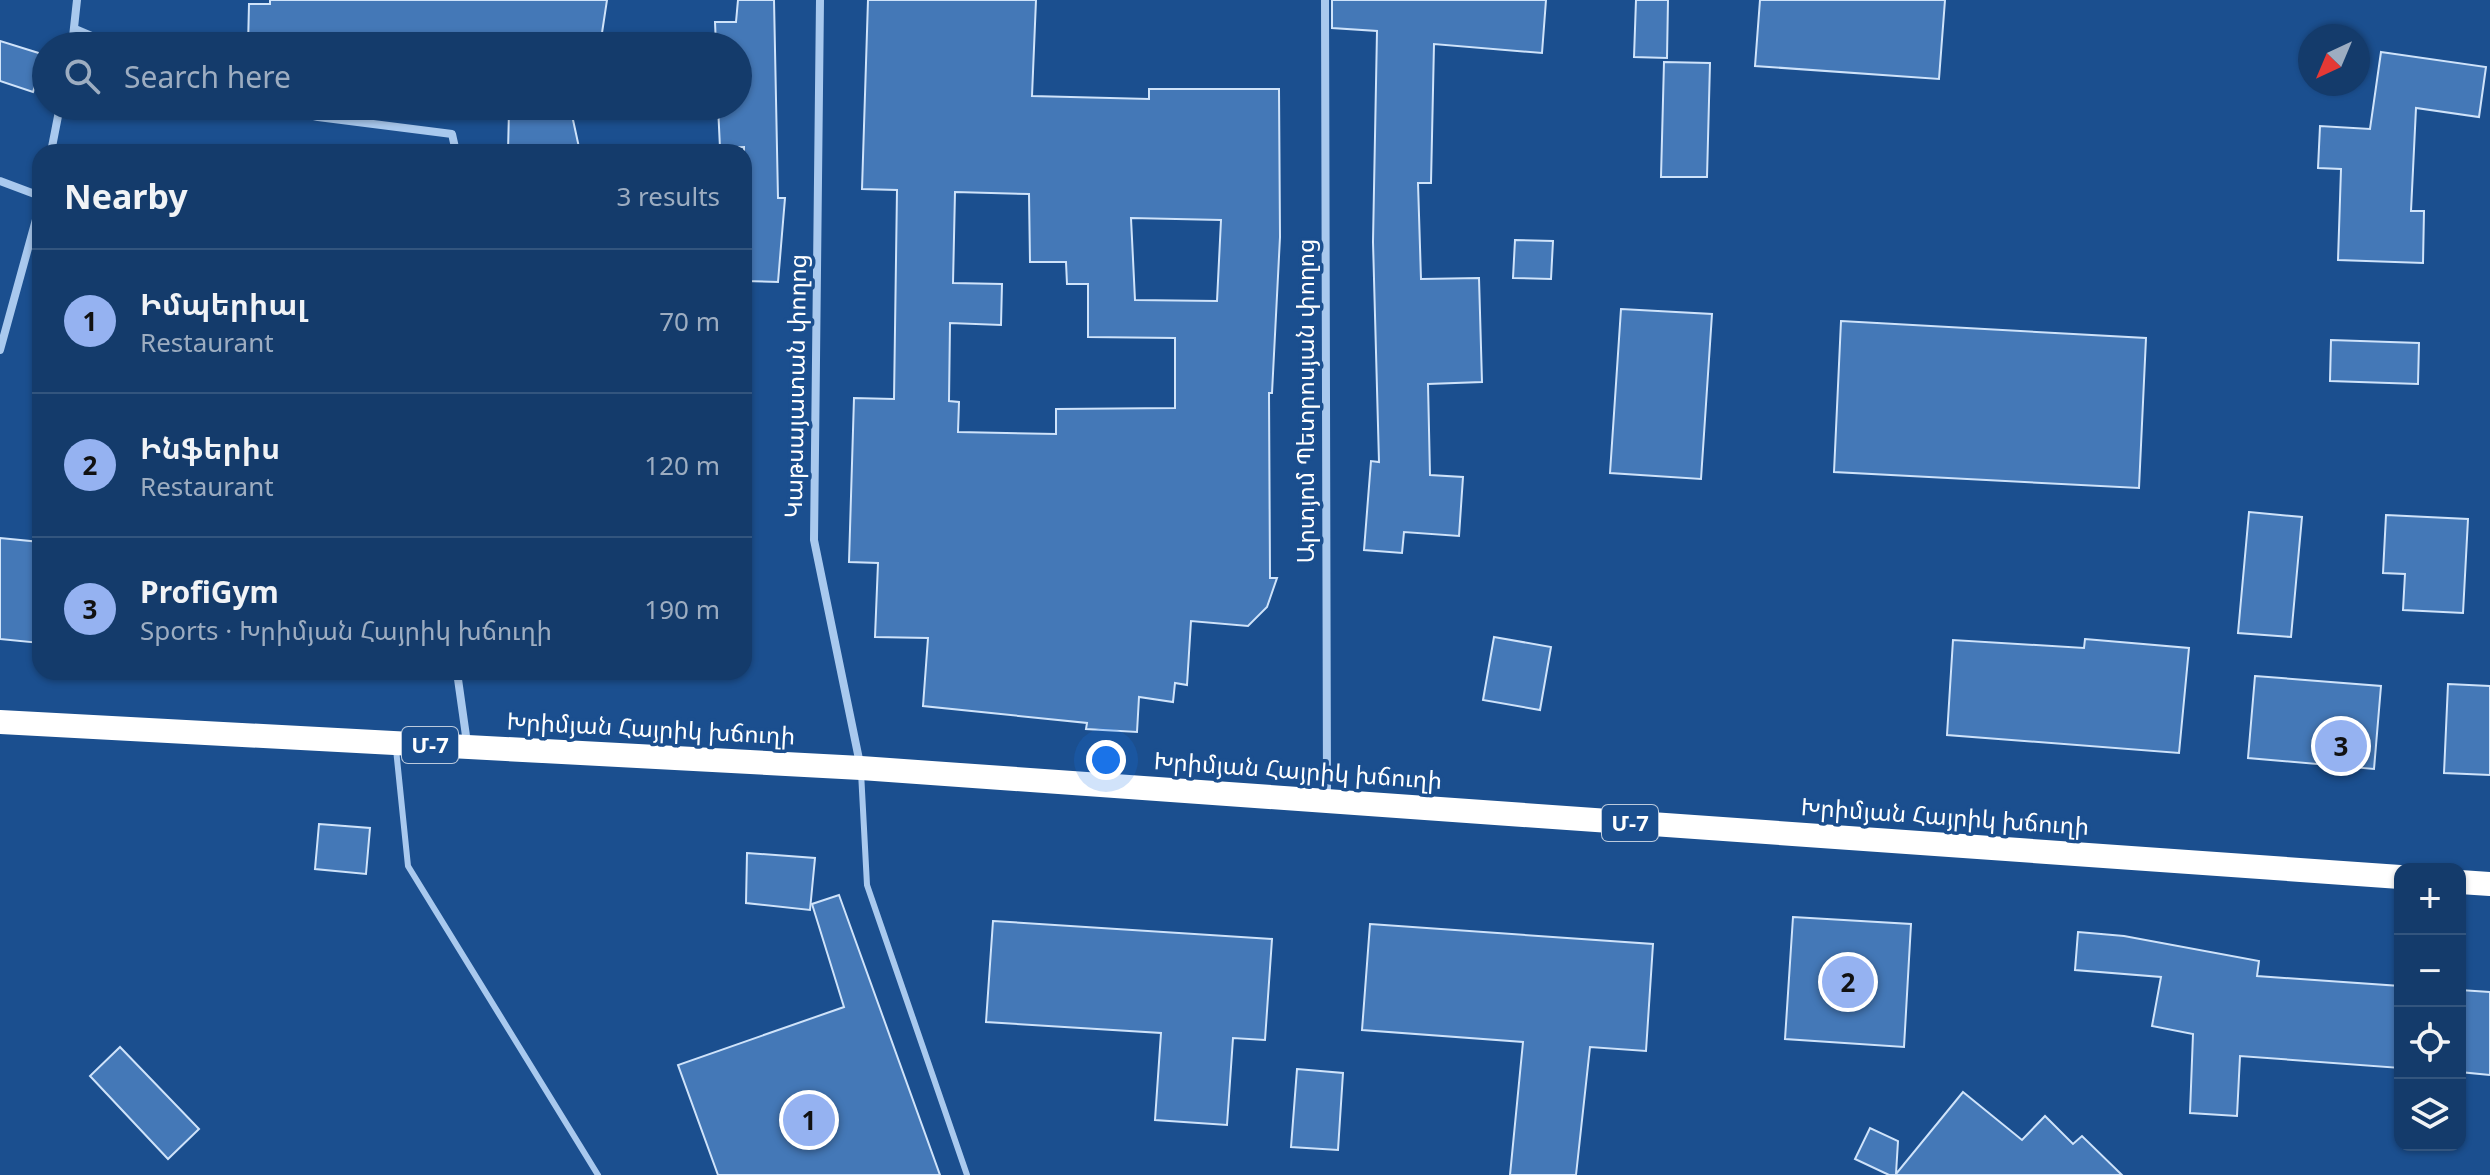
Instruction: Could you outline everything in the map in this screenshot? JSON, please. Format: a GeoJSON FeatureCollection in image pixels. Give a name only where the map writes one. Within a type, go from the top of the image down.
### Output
{"type":"FeatureCollection","features":[{"type":"Feature","properties":{"kind":"highway","name":"Խրիմյան Հայրիկ խճուղի"},"geometry":{"type":"LineString","coordinates":[[0,722],[861,768],[2394,877]]}},
{"type":"Feature","properties":{"kind":"highway"},"geometry":{"type":"LineString","coordinates":[[2466,882],[2490,884]]}},
{"type":"Feature","properties":{"kind":"street"},"geometry":{"type":"LineString","coordinates":[[74,32],[77,0]]}},
{"type":"Feature","properties":{"kind":"street","name":"Կաթսայատան փողոց"},"geometry":{"type":"LineString","coordinates":[[820,0],[814,540],[861,768]]}},
{"type":"Feature","properties":{"kind":"street","name":"Արտյոմ Պետրոսյան փողոց"},"geometry":{"type":"LineString","coordinates":[[1325,0],[1327,801]]}},
{"type":"Feature","properties":{"kind":"street"},"geometry":{"type":"LineString","coordinates":[[75,29],[82,32]]}},
{"type":"Feature","properties":{"kind":"street"},"geometry":{"type":"LineString","coordinates":[[53,144],[57,120]]}},
{"type":"Feature","properties":{"kind":"street"},"geometry":{"type":"LineString","coordinates":[[342,120],[452,134],[454,144]]}},
{"type":"Feature","properties":{"kind":"street"},"geometry":{"type":"LineString","coordinates":[[0,181],[32,193]]}},
{"type":"Feature","properties":{"kind":"street"},"geometry":{"type":"LineString","coordinates":[[0,350],[32,234]]}},
{"type":"Feature","properties":{"kind":"street"},"geometry":{"type":"LineString","coordinates":[[458,680],[468,748]]}},
{"type":"Feature","properties":{"kind":"lane"},"geometry":{"type":"LineString","coordinates":[[396,743],[408,866],[598,1175]]}},
{"type":"Feature","properties":{"kind":"lane"},"geometry":{"type":"LineString","coordinates":[[861,768],[867,885],[967,1175]]}},
{"type":"Feature","properties":{"kind":"building"},"geometry":{"type":"Polygon","coordinates":[[[270,0],[607,0],[602,32],[248,32],[249,4],[270,4],[270,0]]]}},
{"type":"Feature","properties":{"kind":"building"},"geometry":{"type":"Polygon","coordinates":[[[738,0],[774,0],[778,198],[785,198],[778,282],[752,281],[752,144],[720,144],[719,120],[752,120],[752,32],[715,32],[715,22],[736,22],[738,0]]]}},
{"type":"Feature","properties":{"kind":"building"},"geometry":{"type":"Polygon","coordinates":[[[868,0],[1036,0],[1032,96],[1149,99],[1149,89],[1279,89],[1280,237],[1272,393],[1269,393],[1270,578],[1277,578],[1267,607],[1248,626],[1191,621],[1187,685],[1175,683],[1173,702],[1139,697],[1137,732],[1086,729],[1087,723],[923,706],[928,638],[875,637],[878,563],[849,562],[854,398],[894,399],[897,190],[862,189],[868,0]],[[955,192],[953,283],[1002,284],[1001,325],[950,323],[949,401],[959,402],[958,432],[1056,434],[1056,409],[1175,408],[1175,338],[1088,337],[1088,284],[1067,284],[1066,262],[1030,262],[1029,194],[955,192]],[[1131,218],[1135,300],[1217,301],[1221,220],[1131,218]]]}},
{"type":"Feature","properties":{"kind":"building"},"geometry":{"type":"Polygon","coordinates":[[[1332,0],[1546,0],[1542,53],[1434,44],[1431,183],[1418,183],[1421,279],[1479,278],[1482,382],[1428,384],[1430,475],[1463,477],[1459,536],[1404,532],[1402,553],[1364,550],[1371,461],[1379,462],[1373,242],[1377,31],[1332,28],[1332,0]]]}},
{"type":"Feature","properties":{"kind":"building"},"geometry":{"type":"Polygon","coordinates":[[[1636,0],[1668,0],[1667,58],[1634,57],[1636,0]]]}},
{"type":"Feature","properties":{"kind":"building"},"geometry":{"type":"Polygon","coordinates":[[[1760,0],[1945,0],[1939,79],[1755,66],[1760,0]]]}},
{"type":"Feature","properties":{"kind":"building"},"geometry":{"type":"Polygon","coordinates":[[[0,41],[32,51],[32,92],[0,81],[0,41]]]}},
{"type":"Feature","properties":{"kind":"building"},"geometry":{"type":"Polygon","coordinates":[[[2381,52],[2486,67],[2479,117],[2416,108],[2411,211],[2424,211],[2423,263],[2338,260],[2341,169],[2318,168],[2320,126],[2370,129],[2381,52]]]}},
{"type":"Feature","properties":{"kind":"building"},"geometry":{"type":"Polygon","coordinates":[[[1664,62],[1710,63],[1707,177],[1661,177],[1664,62]]]}},
{"type":"Feature","properties":{"kind":"building"},"geometry":{"type":"Polygon","coordinates":[[[509,120],[573,120],[578,144],[508,144],[509,120]]]}},
{"type":"Feature","properties":{"kind":"building"},"geometry":{"type":"Polygon","coordinates":[[[1515,240],[1553,241],[1551,279],[1513,278],[1515,240]]]}},
{"type":"Feature","properties":{"kind":"building"},"geometry":{"type":"Polygon","coordinates":[[[1621,309],[1712,314],[1701,479],[1610,473],[1621,309]]]}},
{"type":"Feature","properties":{"kind":"building"},"geometry":{"type":"Polygon","coordinates":[[[1841,321],[2146,338],[2139,488],[1834,472],[1841,321]]]}},
{"type":"Feature","properties":{"kind":"building"},"geometry":{"type":"Polygon","coordinates":[[[2331,340],[2419,343],[2418,384],[2330,381],[2331,340]]]}},
{"type":"Feature","properties":{"kind":"building"},"geometry":{"type":"Polygon","coordinates":[[[2249,512],[2302,517],[2291,637],[2238,633],[2249,512]]]}},
{"type":"Feature","properties":{"kind":"building"},"geometry":{"type":"Polygon","coordinates":[[[2386,515],[2468,519],[2463,613],[2403,610],[2405,574],[2383,573],[2386,515]]]}},
{"type":"Feature","properties":{"kind":"building"},"geometry":{"type":"Polygon","coordinates":[[[0,538],[32,541],[32,642],[0,639],[0,538]]]}},
{"type":"Feature","properties":{"kind":"building"},"geometry":{"type":"Polygon","coordinates":[[[1494,637],[1551,647],[1540,710],[1483,700],[1494,637]]]}},
{"type":"Feature","properties":{"kind":"building"},"geometry":{"type":"Polygon","coordinates":[[[2085,639],[2189,648],[2179,753],[1947,735],[1953,640],[2084,648],[2085,639]]]}},
{"type":"Feature","properties":{"kind":"building"},"geometry":{"type":"Polygon","coordinates":[[[2255,676],[2381,686],[2374,769],[2248,758],[2255,676]]]}},
{"type":"Feature","properties":{"kind":"building"},"geometry":{"type":"Polygon","coordinates":[[[2448,684],[2490,686],[2490,775],[2444,773],[2448,684]]]}},
{"type":"Feature","properties":{"kind":"building"},"geometry":{"type":"Polygon","coordinates":[[[319,824],[370,828],[366,874],[315,869],[319,824]]]}},
{"type":"Feature","properties":{"kind":"building"},"geometry":{"type":"Polygon","coordinates":[[[747,853],[815,858],[810,910],[746,903],[747,853]]]}},
{"type":"Feature","properties":{"kind":"building"},"geometry":{"type":"Polygon","coordinates":[[[839,895],[940,1175],[718,1175],[678,1065],[844,1007],[812,904],[839,895]]]}},
{"type":"Feature","properties":{"kind":"building"},"geometry":{"type":"Polygon","coordinates":[[[1793,917],[1911,924],[1904,1047],[1785,1039],[1793,917]]]}},
{"type":"Feature","properties":{"kind":"building"},"geometry":{"type":"Polygon","coordinates":[[[993,921],[1272,939],[1265,1040],[1233,1038],[1227,1125],[1155,1120],[1161,1033],[986,1022],[993,921]]]}},
{"type":"Feature","properties":{"kind":"building"},"geometry":{"type":"Polygon","coordinates":[[[1370,924],[1653,944],[1646,1051],[1590,1047],[1576,1175],[1510,1175],[1523,1042],[1362,1030],[1370,924]]]}},
{"type":"Feature","properties":{"kind":"building"},"geometry":{"type":"Polygon","coordinates":[[[2078,932],[2124,936],[2259,961],[2257,976],[2394,986],[2394,1068],[2240,1056],[2237,1116],[2190,1113],[2193,1034],[2152,1026],[2161,977],[2075,970],[2078,932]]]}},
{"type":"Feature","properties":{"kind":"building"},"geometry":{"type":"Polygon","coordinates":[[[2466,990],[2490,992],[2490,1075],[2466,1073],[2466,990]]]}},
{"type":"Feature","properties":{"kind":"building"},"geometry":{"type":"Polygon","coordinates":[[[120,1047],[199,1129],[168,1159],[90,1076],[120,1047]]]}},
{"type":"Feature","properties":{"kind":"building"},"geometry":{"type":"Polygon","coordinates":[[[1297,1069],[1343,1073],[1338,1150],[1291,1147],[1297,1069]]]}},
{"type":"Feature","properties":{"kind":"building"},"geometry":{"type":"Polygon","coordinates":[[[1963,1092],[2022,1140],[2045,1116],[2073,1144],[2082,1136],[2122,1175],[1889,1175],[1855,1159],[1870,1128],[1898,1141],[1896,1174],[1963,1092]]]}},
{"type":"Feature","properties":{"kind":"place","name":"ProfiGym"},"geometry":{"type":"Point","coordinates":[2341,746]}},
{"type":"Feature","properties":{"kind":"place","name":"Ինֆերիս"},"geometry":{"type":"Point","coordinates":[1848,982]}},
{"type":"Feature","properties":{"kind":"place","name":"Իմպերիալ"},"geometry":{"type":"Point","coordinates":[809,1120]}}]}
